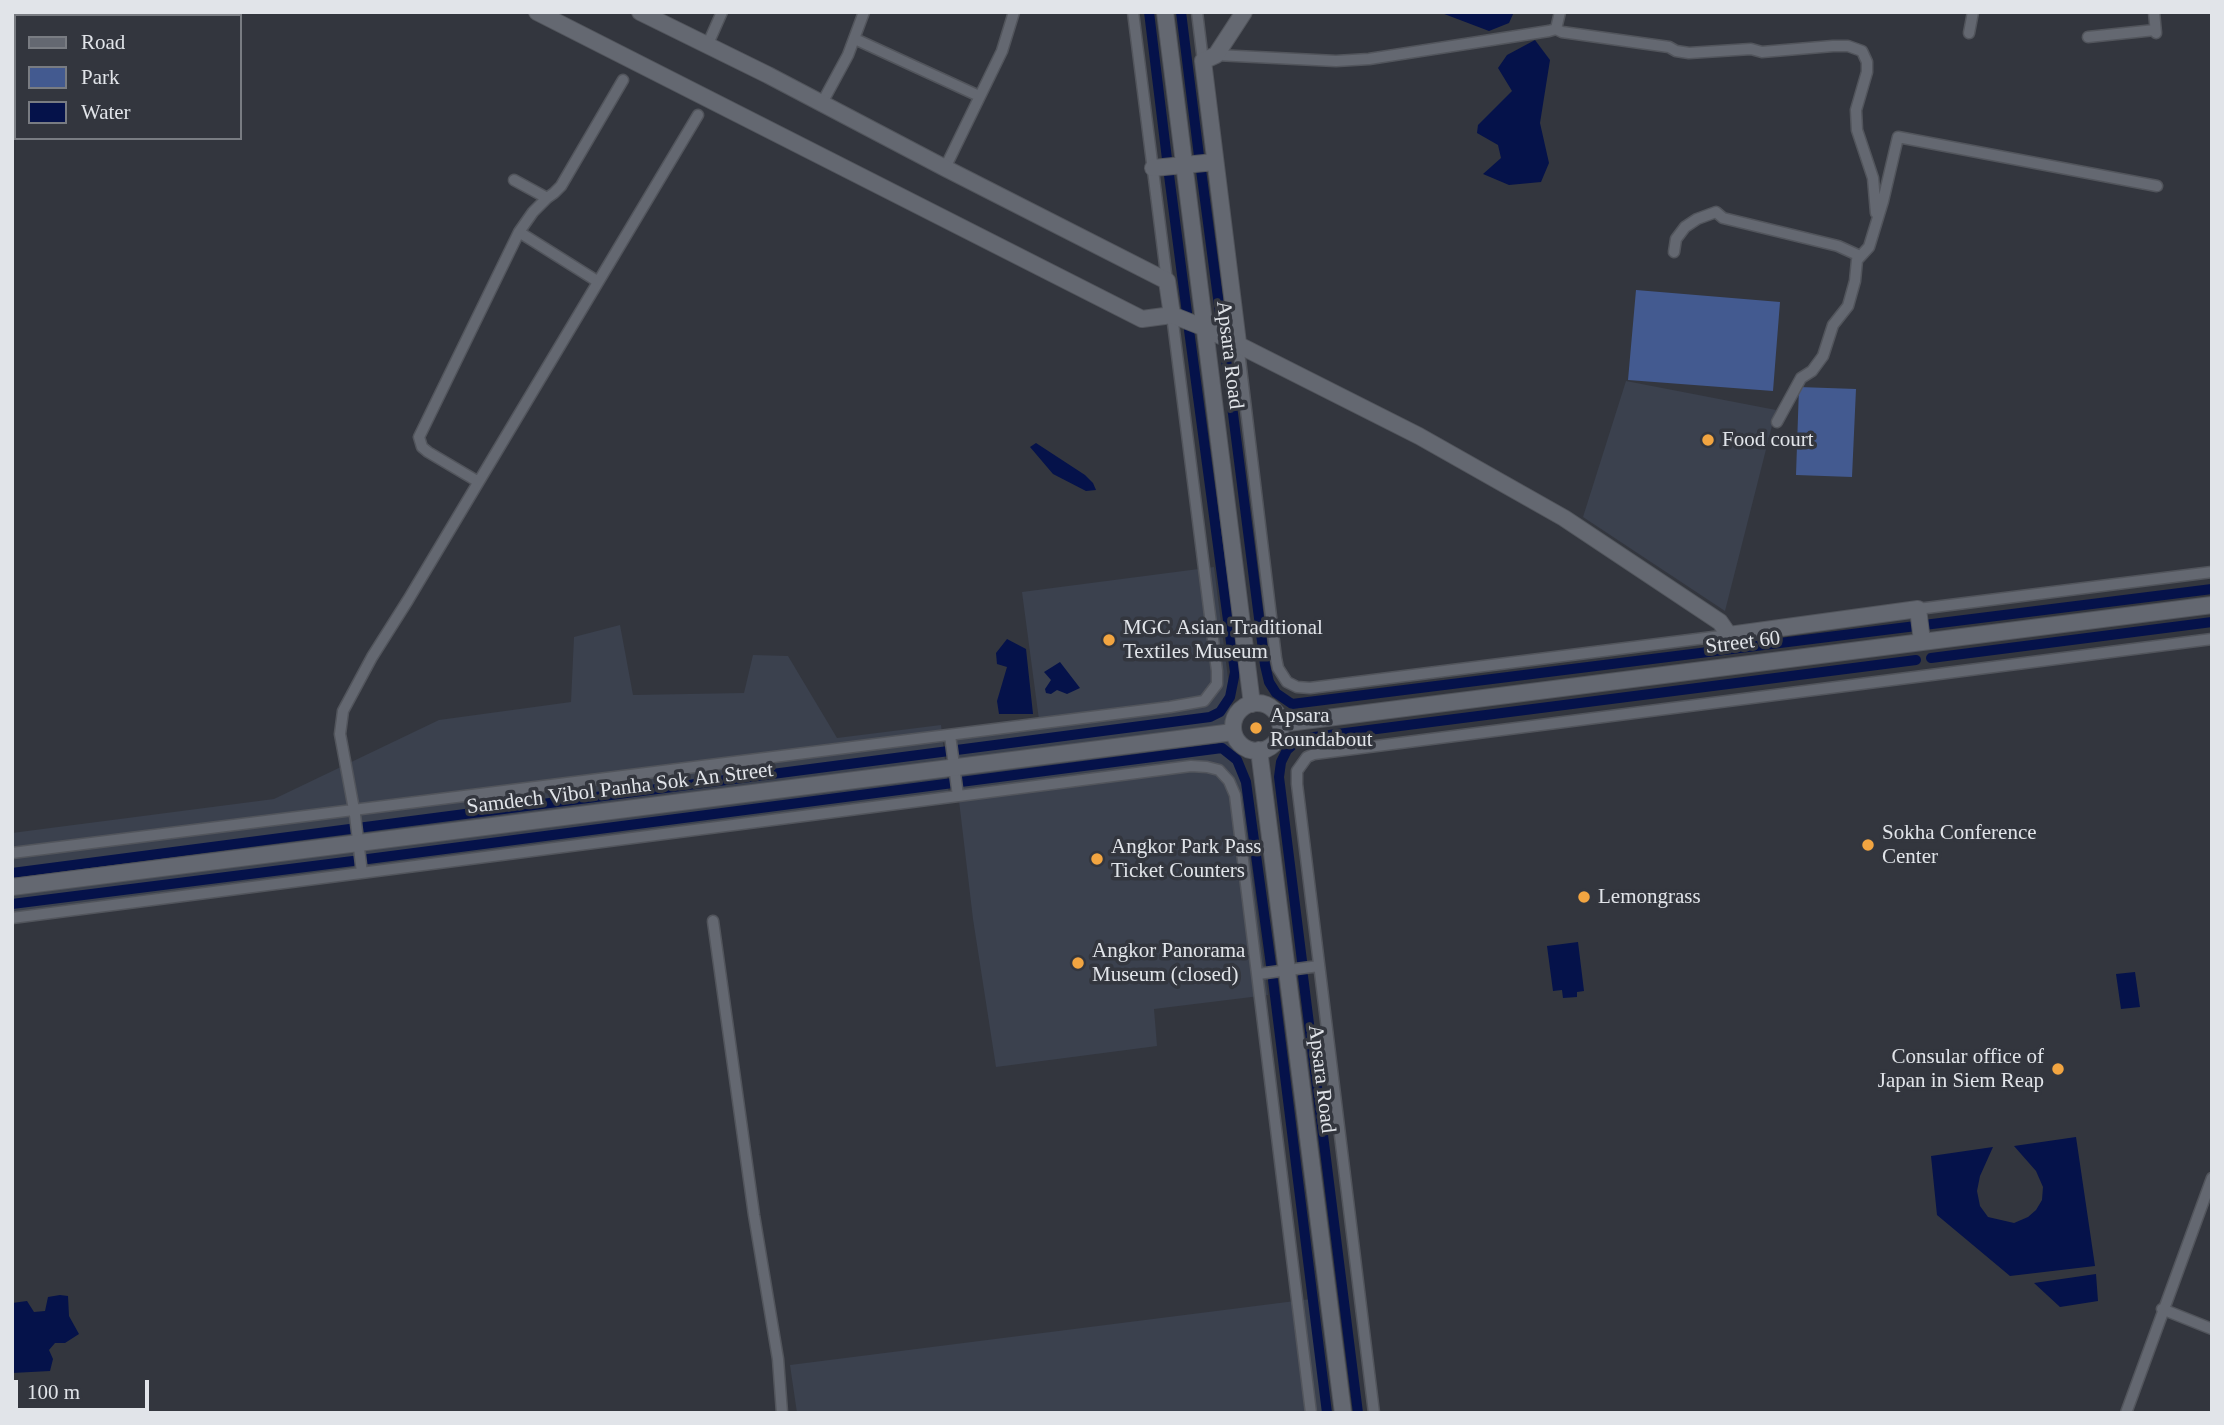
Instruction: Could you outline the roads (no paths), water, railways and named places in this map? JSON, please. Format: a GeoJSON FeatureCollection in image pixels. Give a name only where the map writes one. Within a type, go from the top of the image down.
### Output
{"type":"FeatureCollection","features":[{"type":"Feature","properties":{"kind":"street"},"geometry":{"type":"LineString","coordinates":[[537,12],[1142,318],[1172,315],[1205,328],[1419,436],[1564,519],[1720,622],[1729,635]]}},
{"type":"Feature","properties":{"kind":"street"},"geometry":{"type":"LineString","coordinates":[[640,12],[1167,281]]}},
{"type":"Feature","properties":{"kind":"street"},"geometry":{"type":"LineString","coordinates":[[707,46],[722,12]]}},
{"type":"Feature","properties":{"kind":"street"},"geometry":{"type":"LineString","coordinates":[[822,103],[855,39],[864,12]]}},
{"type":"Feature","properties":{"kind":"street"},"geometry":{"type":"LineString","coordinates":[[945,168],[1002,51],[1014,12]]}},
{"type":"Feature","properties":{"kind":"street"},"geometry":{"type":"LineString","coordinates":[[12,853],[950,738],[1204,701],[1217,684],[1217,671],[1133,12]]}},
{"type":"Feature","properties":{"kind":"street","name":"Apsara Road"},"geometry":{"type":"LineString","coordinates":[[1165,12],[1252,704]]}},
{"type":"Feature","properties":{"kind":"street"},"geometry":{"type":"LineString","coordinates":[[1197,12],[1209,58],[1215,162],[1276,658],[1278,668],[1287,682],[1297,687],[1310,688],[1729,635],[1920,627],[2212,572]]}},
{"type":"Feature","properties":{"kind":"street"},"geometry":{"type":"LineString","coordinates":[[1209,58],[1244,12]]}},
{"type":"Feature","properties":{"kind":"street"},"geometry":{"type":"LineString","coordinates":[[1556,29],[1560,12]]}},
{"type":"Feature","properties":{"kind":"street"},"geometry":{"type":"LineString","coordinates":[[1969,33],[1973,12]]}},
{"type":"Feature","properties":{"kind":"street"},"geometry":{"type":"LineString","coordinates":[[2088,37],[2155,32],[2154,12]]}},
{"type":"Feature","properties":{"kind":"street"},"geometry":{"type":"LineString","coordinates":[[1209,58],[1352,61],[1556,29],[1669,47],[1689,53],[1751,49],[1762,52],[1848,46],[1862,51],[1867,62],[1867,72],[1856,110],[1857,130],[1873,178],[1877,216]]}},
{"type":"Feature","properties":{"kind":"street"},"geometry":{"type":"LineString","coordinates":[[855,39],[979,96]]}},
{"type":"Feature","properties":{"kind":"street"},"geometry":{"type":"LineString","coordinates":[[477,481],[428,452],[422,447],[419,437],[519,232],[533,212],[561,186],[623,80]]}},
{"type":"Feature","properties":{"kind":"street"},"geometry":{"type":"LineString","coordinates":[[362,873],[340,734],[343,711],[356,683],[698,115]]}},
{"type":"Feature","properties":{"kind":"street"},"geometry":{"type":"LineString","coordinates":[[1777,422],[1801,378],[1812,371],[1823,356],[1833,325],[1849,306],[1857,260],[1869,247],[1898,137],[2157,186]]}},
{"type":"Feature","properties":{"kind":"street"},"geometry":{"type":"LineString","coordinates":[[1153,169],[1215,162]]}},
{"type":"Feature","properties":{"kind":"street"},"geometry":{"type":"LineString","coordinates":[[514,180],[547,198]]}},
{"type":"Feature","properties":{"kind":"street"},"geometry":{"type":"LineString","coordinates":[[1674,252],[1676,239],[1685,227],[1716,212],[1723,218],[1838,246],[1860,256]]}},
{"type":"Feature","properties":{"kind":"street"},"geometry":{"type":"LineString","coordinates":[[519,232],[597,281]]}},
{"type":"Feature","properties":{"kind":"street","name":"Street 60"},"geometry":{"type":"LineString","coordinates":[[1280,724],[1920,627],[2212,605]]}},
{"type":"Feature","properties":{"kind":"street"},"geometry":{"type":"LineString","coordinates":[[1374,1413],[1297,784],[1297,771],[1301,764],[1314,754],[2212,639]]}},
{"type":"Feature","properties":{"kind":"street"},"geometry":{"type":"LineString","coordinates":[[1252,704],[1272,708],[1280,724],[1276,741],[1270,747],[1259,750],[1242,746],[1233,732],[1236,716],[1243,707],[1252,704]]}},
{"type":"Feature","properties":{"kind":"street","name":"Samdech Vibol Panha Sok An Street"},"geometry":{"type":"LineString","coordinates":[[12,887],[358,839],[1233,732]]}},
{"type":"Feature","properties":{"kind":"street"},"geometry":{"type":"LineString","coordinates":[[950,738],[958,794]]}},
{"type":"Feature","properties":{"kind":"street","name":"Apsara Road"},"geometry":{"type":"LineString","coordinates":[[1259,750],[1343,1413]]}},
{"type":"Feature","properties":{"kind":"street"},"geometry":{"type":"LineString","coordinates":[[12,918],[958,794],[1191,766],[1219,770],[1229,781],[1235,795],[1311,1413]]}},
{"type":"Feature","properties":{"kind":"street"},"geometry":{"type":"LineString","coordinates":[[713,921],[754,1215],[778,1359],[782,1413]]}},
{"type":"Feature","properties":{"kind":"street"},"geometry":{"type":"LineString","coordinates":[[1258,974],[1319,966]]}},
{"type":"Feature","properties":{"kind":"street"},"geometry":{"type":"LineString","coordinates":[[2126,1413],[2162,1309],[2209,1193],[2212,1178]]}},
{"type":"Feature","properties":{"kind":"street"},"geometry":{"type":"LineString","coordinates":[[2162,1309],[2212,1329]]}},
{"type":"Feature","properties":{"kind":"water"},"geometry":{"type":"Polygon","coordinates":[[[1439,12],[1514,12],[1509,23],[1489,31],[1439,12]]]}},
{"type":"Feature","properties":{"kind":"water"},"geometry":{"type":"Polygon","coordinates":[[[1535,40],[1550,60],[1540,123],[1549,163],[1541,182],[1509,185],[1483,174],[1501,158],[1498,145],[1477,133],[1478,125],[1512,91],[1498,68],[1507,55],[1535,40]]]}},
{"type":"Feature","properties":{"kind":"water"},"geometry":{"type":"Polygon","coordinates":[[[1036,443],[1085,475],[1096,490],[1086,491],[1053,474],[1030,447],[1036,443]]]}},
{"type":"Feature","properties":{"kind":"water"},"geometry":{"type":"Polygon","coordinates":[[[1007,639],[1026,649],[1033,714],[999,714],[997,701],[1007,667],[997,664],[996,653],[1007,639]]]}},
{"type":"Feature","properties":{"kind":"water"},"geometry":{"type":"Polygon","coordinates":[[[1060,662],[1080,688],[1067,694],[1057,690],[1051,694],[1046,693],[1045,689],[1051,680],[1044,672],[1060,662]]]}},
{"type":"Feature","properties":{"kind":"water"},"geometry":{"type":"Polygon","coordinates":[[[1578,942],[1584,991],[1577,992],[1577,997],[1563,998],[1562,990],[1553,991],[1547,946],[1578,942]]]}},
{"type":"Feature","properties":{"kind":"water"},"geometry":{"type":"Polygon","coordinates":[[[2135,972],[2140,1007],[2121,1009],[2116,974],[2135,972]]]}},
{"type":"Feature","properties":{"kind":"water"},"geometry":{"type":"Polygon","coordinates":[[[2076,1137],[2095,1266],[2010,1276],[1937,1215],[1931,1156],[1993,1147],[1980,1176],[1977,1191],[1980,1206],[1988,1217],[2014,1223],[2036,1210],[2042,1200],[2043,1187],[2036,1171],[2014,1146],[2076,1137]]]}},
{"type":"Feature","properties":{"kind":"water"},"geometry":{"type":"Polygon","coordinates":[[[2096,1274],[2098,1301],[2060,1307],[2034,1283],[2096,1274]]]}},
{"type":"Feature","properties":{"kind":"water"},"geometry":{"type":"Polygon","coordinates":[[[68,1296],[69,1316],[79,1334],[65,1343],[55,1343],[49,1350],[53,1359],[50,1371],[12,1373],[12,1303],[27,1301],[34,1312],[45,1311],[48,1297],[68,1296]]]}},
{"type":"Feature","properties":{"kind":"waterway"},"geometry":{"type":"LineString","coordinates":[[1149,12],[1167,159]]}},
{"type":"Feature","properties":{"kind":"waterway"},"geometry":{"type":"LineString","coordinates":[[1181,12],[1199,156]]}},
{"type":"Feature","properties":{"kind":"waterway"},"geometry":{"type":"LineString","coordinates":[[1201,170],[1222,328]]}},
{"type":"Feature","properties":{"kind":"waterway"},"geometry":{"type":"LineString","coordinates":[[1169,175],[1187,313]]}},
{"type":"Feature","properties":{"kind":"waterway"},"geometry":{"type":"LineString","coordinates":[[12,873],[1210,717],[1220,712],[1230,697],[1235,672],[1189,330]]}},
{"type":"Feature","properties":{"kind":"waterway"},"geometry":{"type":"LineString","coordinates":[[1225,351],[1265,665],[1269,682],[1276,693],[1292,704],[2212,589]]}},
{"type":"Feature","properties":{"kind":"waterway"},"geometry":{"type":"LineString","coordinates":[[1931,658],[2212,622]]}},
{"type":"Feature","properties":{"kind":"waterway"},"geometry":{"type":"LineString","coordinates":[[1302,961],[1279,777],[1281,762],[1287,750],[1297,741],[1916,660]]}},
{"type":"Feature","properties":{"kind":"waterway"},"geometry":{"type":"LineString","coordinates":[[368,859],[1222,748],[1237,760],[1246,782],[1271,965]]}},
{"type":"Feature","properties":{"kind":"waterway"},"geometry":{"type":"LineString","coordinates":[[12,904],[353,861]]}},
{"type":"Feature","properties":{"kind":"waterway"},"geometry":{"type":"LineString","coordinates":[[1303,976],[1358,1413]]}},
{"type":"Feature","properties":{"kind":"waterway"},"geometry":{"type":"LineString","coordinates":[[1273,980],[1327,1413]]}},
{"type":"Feature","properties":{"kind":"place","name":"Food court"},"geometry":{"type":"Point","coordinates":[1708,440]}},
{"type":"Feature","properties":{"kind":"place","name":"MGC Asian Traditional Textiles Museum"},"geometry":{"type":"Point","coordinates":[1109,640]}},
{"type":"Feature","properties":{"kind":"place","name":"Apsara Roundabout"},"geometry":{"type":"Point","coordinates":[1256,728]}},
{"type":"Feature","properties":{"kind":"place","name":"Sokha Conference Center"},"geometry":{"type":"Point","coordinates":[1868,845]}},
{"type":"Feature","properties":{"kind":"place","name":"Angkor Park Pass Ticket Counters"},"geometry":{"type":"Point","coordinates":[1097,859]}},
{"type":"Feature","properties":{"kind":"place","name":"Lemongrass"},"geometry":{"type":"Point","coordinates":[1584,897]}},
{"type":"Feature","properties":{"kind":"place","name":"Angkor Panorama Museum (closed)"},"geometry":{"type":"Point","coordinates":[1078,963]}},
{"type":"Feature","properties":{"kind":"place","name":"Consular office of Japan in Siem Reap"},"geometry":{"type":"Point","coordinates":[2058,1069]}}]}
